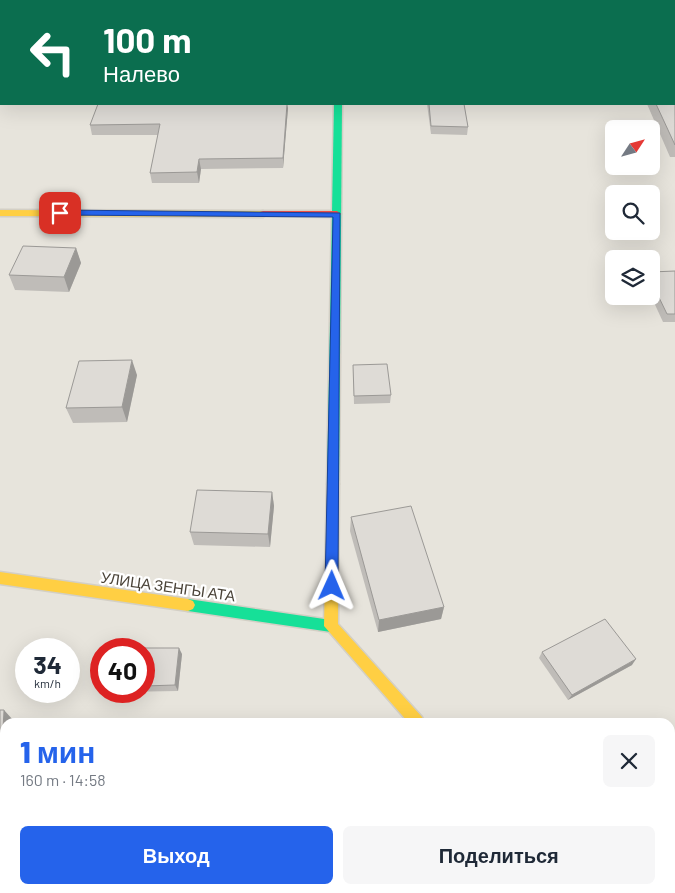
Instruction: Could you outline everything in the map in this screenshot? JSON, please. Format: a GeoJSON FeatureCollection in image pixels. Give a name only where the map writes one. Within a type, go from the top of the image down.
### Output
{"type":"FeatureCollection","features":[{"type":"Feature","properties":{"kind":"street"},"geometry":{"type":"LineString","coordinates":[[338,105],[331,626],[413,718]]}},
{"type":"Feature","properties":{"kind":"street"},"geometry":{"type":"LineString","coordinates":[[0,212],[337,214]]}},
{"type":"Feature","properties":{"kind":"street","name":"УЛИЦА ЗЕНГЫ АТА"},"geometry":{"type":"LineString","coordinates":[[0,578],[331,626]]}},
{"type":"Feature","properties":{"kind":"shaded area"},"geometry":{"type":"Polygon","coordinates":[[[0,105],[675,105],[675,718],[0,718],[0,105]]]}},
{"type":"Feature","properties":{"kind":"building"},"geometry":{"type":"Polygon","coordinates":[[[98,105],[287,105],[283,158],[199,159],[197,172],[150,173],[160,124],[90,125],[98,105]]]}},
{"type":"Feature","properties":{"kind":"building"},"geometry":{"type":"Polygon","coordinates":[[[429,105],[464,105],[468,127],[431,126],[429,105]]]}},
{"type":"Feature","properties":{"kind":"building"},"geometry":{"type":"Polygon","coordinates":[[[656,105],[675,105],[675,145],[656,105]]]}},
{"type":"Feature","properties":{"kind":"building"},"geometry":{"type":"Polygon","coordinates":[[[23,246],[76,248],[64,277],[9,275],[23,246]]]}},
{"type":"Feature","properties":{"kind":"building"},"geometry":{"type":"Polygon","coordinates":[[[675,271],[675,314],[667,314],[660,300],[660,272],[675,271]]]}},
{"type":"Feature","properties":{"kind":"building"},"geometry":{"type":"Polygon","coordinates":[[[132,360],[122,407],[66,408],[79,361],[132,360]]]}},
{"type":"Feature","properties":{"kind":"building"},"geometry":{"type":"Polygon","coordinates":[[[387,364],[391,395],[354,396],[353,365],[387,364]]]}},
{"type":"Feature","properties":{"kind":"building"},"geometry":{"type":"Polygon","coordinates":[[[197,490],[272,492],[268,534],[190,532],[197,490]]]}},
{"type":"Feature","properties":{"kind":"building"},"geometry":{"type":"Polygon","coordinates":[[[411,506],[444,607],[379,620],[351,517],[411,506]]]}},
{"type":"Feature","properties":{"kind":"building"},"geometry":{"type":"Polygon","coordinates":[[[605,619],[636,659],[572,695],[542,652],[605,619]]]}},
{"type":"Feature","properties":{"kind":"building"},"geometry":{"type":"Polygon","coordinates":[[[155,648],[179,648],[175,685],[155,686],[155,648]]]}},
{"type":"Feature","properties":{"kind":"building"},"geometry":{"type":"Polygon","coordinates":[[[0,710],[4,710],[4,718],[0,718],[0,710]]]}},
{"type":"Feature","properties":{"kind":"traffic: fast"},"geometry":{"type":"LineString","coordinates":[[333,484],[338,105]]}},
{"type":"Feature","properties":{"kind":"traffic: fast"},"geometry":{"type":"LineString","coordinates":[[188,605],[331,626]]}},
{"type":"Feature","properties":{"kind":"traffic: slow"},"geometry":{"type":"LineString","coordinates":[[0,213],[263,214]]}},
{"type":"Feature","properties":{"kind":"traffic: slow"},"geometry":{"type":"LineString","coordinates":[[333,484],[331,626],[413,718]]}},
{"type":"Feature","properties":{"kind":"traffic: slow"},"geometry":{"type":"LineString","coordinates":[[0,578],[188,605]]}},
{"type":"Feature","properties":{"kind":"traffic: jam"},"geometry":{"type":"LineString","coordinates":[[263,214],[337,214]]}},
{"type":"Feature","properties":{"kind":"route"},"geometry":{"type":"LineString","coordinates":[[60,213],[337,214],[332,586]]}}]}
